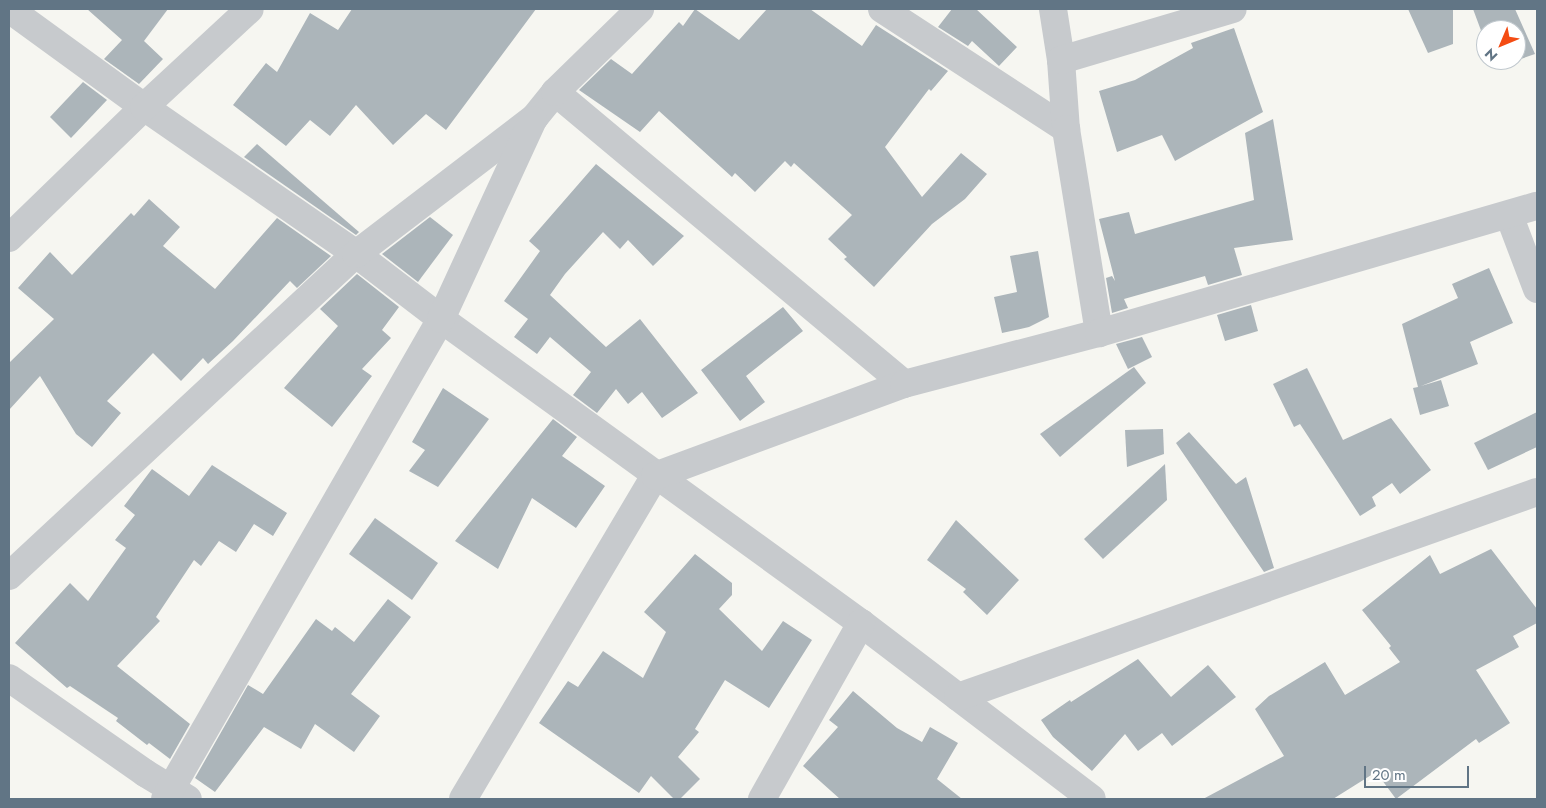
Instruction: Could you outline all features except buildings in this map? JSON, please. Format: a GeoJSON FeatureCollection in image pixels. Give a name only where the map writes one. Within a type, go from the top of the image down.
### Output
{"type":"FeatureCollection","features":[{"type":"Feature","properties":{"kind":"street"},"geometry":{"type":"LineString","coordinates":[[9,9],[144,107],[356,254],[655,476],[860,623],[958,698],[1064,790],[1092,799]]}},
{"type":"Feature","properties":{"kind":"street"},"geometry":{"type":"LineString","coordinates":[[9,238],[144,107],[250,9]]}},
{"type":"Feature","properties":{"kind":"street"},"geometry":{"type":"LineString","coordinates":[[9,576],[356,254],[535,117],[555,92],[640,9]]}},
{"type":"Feature","properties":{"kind":"street"},"geometry":{"type":"LineString","coordinates":[[882,9],[1066,130]]}},
{"type":"Feature","properties":{"kind":"street"},"geometry":{"type":"LineString","coordinates":[[1053,9],[1061,60],[1066,130],[1099,333]]}},
{"type":"Feature","properties":{"kind":"street"},"geometry":{"type":"LineString","coordinates":[[1061,60],[1233,9]]}},
{"type":"Feature","properties":{"kind":"street"},"geometry":{"type":"LineString","coordinates":[[555,92],[904,384]]}},
{"type":"Feature","properties":{"kind":"street"},"geometry":{"type":"LineString","coordinates":[[9,678],[175,795],[442,319],[535,117]]}},
{"type":"Feature","properties":{"kind":"street"},"geometry":{"type":"LineString","coordinates":[[463,799],[655,476],[904,384],[1099,333],[1537,206]]}},
{"type":"Feature","properties":{"kind":"street"},"geometry":{"type":"LineString","coordinates":[[1509,215],[1537,289]]}},
{"type":"Feature","properties":{"kind":"street"},"geometry":{"type":"LineString","coordinates":[[958,698],[1537,492]]}},
{"type":"Feature","properties":{"kind":"street"},"geometry":{"type":"LineString","coordinates":[[762,799],[860,623]]}}]}
